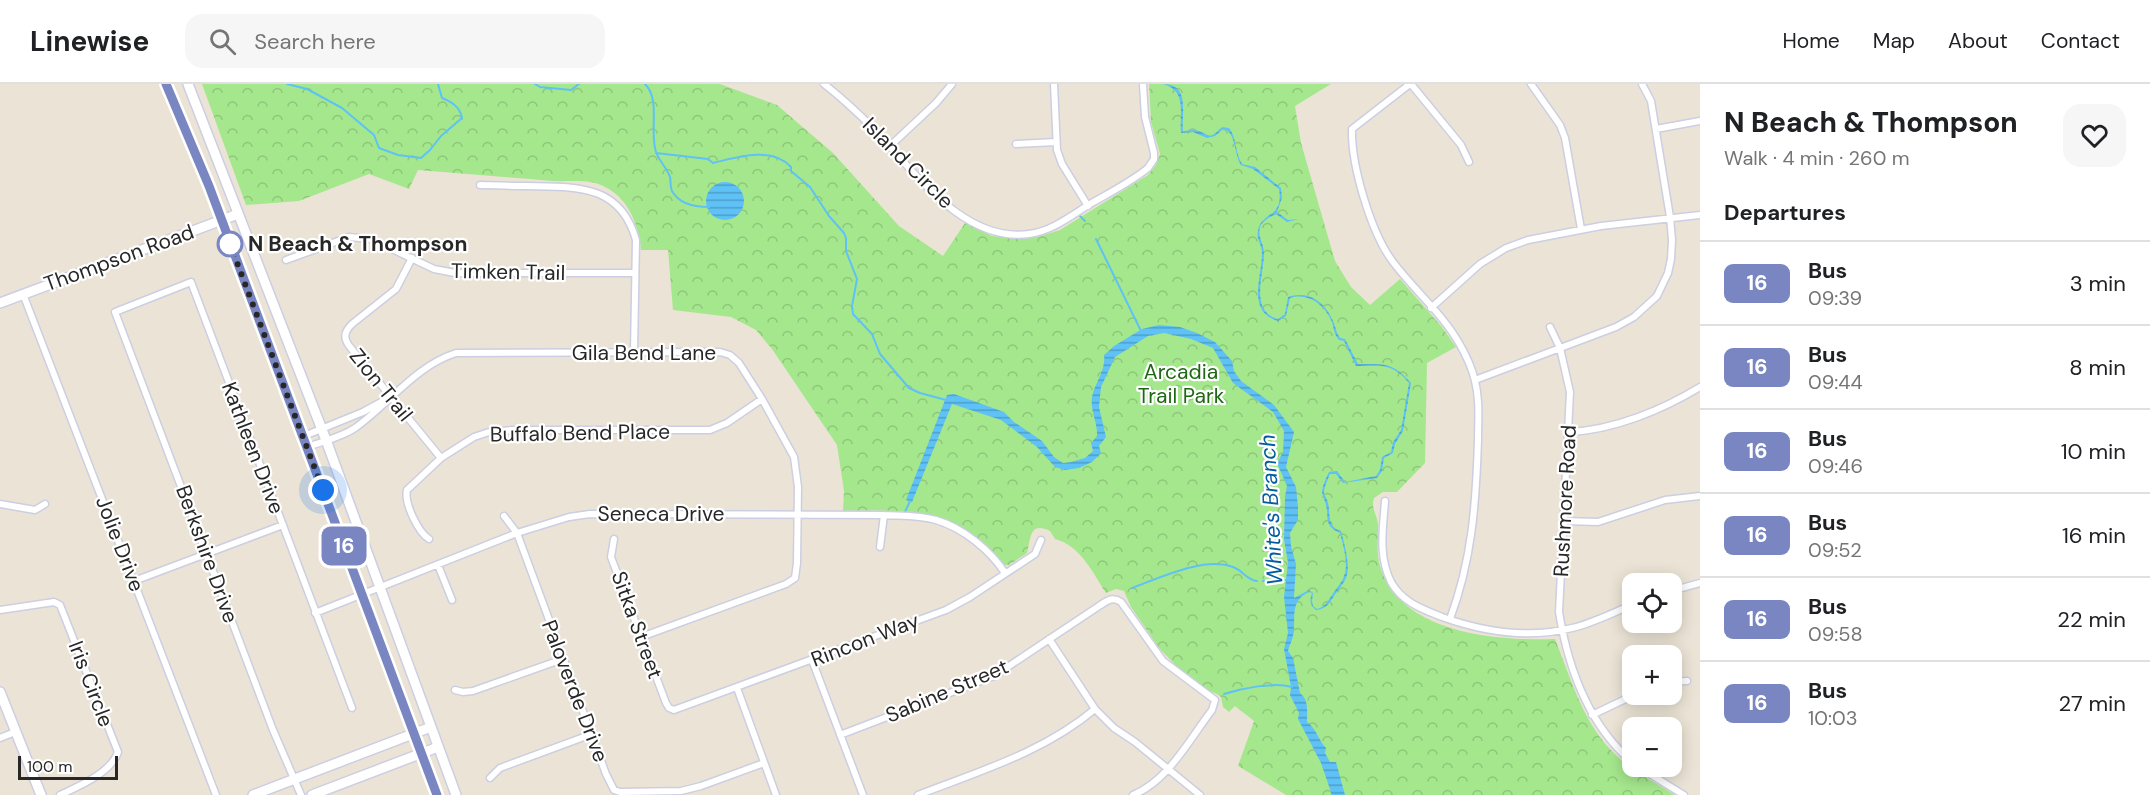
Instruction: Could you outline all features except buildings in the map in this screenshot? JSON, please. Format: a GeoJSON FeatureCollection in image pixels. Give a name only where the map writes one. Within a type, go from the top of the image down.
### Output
{"type":"FeatureCollection","features":[{"type":"Feature","properties":{"kind":"main road"},"geometry":{"type":"LineString","coordinates":[[166,84],[222,220],[437,795]]}},
{"type":"Feature","properties":{"kind":"main road"},"geometry":{"type":"LineString","coordinates":[[188,84],[322,429],[456,795]]}},
{"type":"Feature","properties":{"kind":"main road"},"geometry":{"type":"LineString","coordinates":[[181,120],[199,114]]}},
{"type":"Feature","properties":{"kind":"main road","name":"Thompson Road"},"geometry":{"type":"LineString","coordinates":[[0,303],[238,214]]}},
{"type":"Feature","properties":{"kind":"main road"},"geometry":{"type":"LineString","coordinates":[[0,692],[41,795]]}},
{"type":"Feature","properties":{"kind":"main road"},"geometry":{"type":"LineString","coordinates":[[253,795],[431,727]]}},
{"type":"Feature","properties":{"kind":"main road"},"geometry":{"type":"LineString","coordinates":[[312,795],[438,747]]}},
{"type":"Feature","properties":{"kind":"street"},"geometry":{"type":"LineString","coordinates":[[890,146],[936,103],[952,84]]}},
{"type":"Feature","properties":{"kind":"street"},"geometry":{"type":"LineString","coordinates":[[1054,84],[1056,142],[1062,164],[1088,206]]}},
{"type":"Feature","properties":{"kind":"street","name":"Island Circle"},"geometry":{"type":"LineString","coordinates":[[829,85],[942,201],[966,219],[985,229],[1005,234],[1029,234],[1050,228],[1088,206],[1144,171],[1154,159],[1154,148],[1145,117],[1143,84]]}},
{"type":"Feature","properties":{"kind":"street"},"geometry":{"type":"LineString","coordinates":[[1450,620],[1463,582],[1473,529],[1479,399],[1469,362],[1458,341],[1392,261],[1376,235],[1352,150],[1352,129],[1411,84],[1461,145],[1469,162]]}},
{"type":"Feature","properties":{"kind":"street"},"geometry":{"type":"LineString","coordinates":[[1531,84],[1560,126],[1565,138],[1581,229]]}},
{"type":"Feature","properties":{"kind":"street"},"geometry":{"type":"LineString","coordinates":[[1475,380],[1616,327],[1634,317],[1657,296],[1668,273],[1672,240],[1651,101],[1642,84]]}},
{"type":"Feature","properties":{"kind":"street"},"geometry":{"type":"LineString","coordinates":[[1656,129],[1700,121]]}},
{"type":"Feature","properties":{"kind":"street"},"geometry":{"type":"LineString","coordinates":[[1016,144],[1056,142]]}},
{"type":"Feature","properties":{"kind":"street"},"geometry":{"type":"LineString","coordinates":[[480,185],[562,186],[595,191],[616,204],[631,225],[636,240],[634,352]]}},
{"type":"Feature","properties":{"kind":"street"},"geometry":{"type":"LineString","coordinates":[[1431,308],[1466,275],[1506,249],[1528,240],[1581,229],[1700,214]]}},
{"type":"Feature","properties":{"kind":"street","name":"Timken Trail"},"geometry":{"type":"LineString","coordinates":[[286,260],[349,237],[371,239],[434,269],[455,273],[634,273]]}},
{"type":"Feature","properties":{"kind":"street","name":"Zion Trail"},"geometry":{"type":"LineString","coordinates":[[412,258],[396,289],[346,329],[345,336],[350,347],[441,458]]}},
{"type":"Feature","properties":{"kind":"street","name":"Kathleen Drive"},"geometry":{"type":"LineString","coordinates":[[115,312],[191,282],[352,708]]}},
{"type":"Feature","properties":{"kind":"street","name":"Jolie Drive"},"geometry":{"type":"LineString","coordinates":[[23,294],[216,795]]}},
{"type":"Feature","properties":{"kind":"street","name":"Berkshire Drive"},"geometry":{"type":"LineString","coordinates":[[115,312],[273,730],[301,795]]}},
{"type":"Feature","properties":{"kind":"street","name":"Rushmore Road"},"geometry":{"type":"LineString","coordinates":[[1550,327],[1560,348],[1570,392],[1559,612],[1562,630],[1576,676],[1592,715],[1609,739],[1622,752]]}},
{"type":"Feature","properties":{"kind":"street","name":"Gila Bend Lane"},"geometry":{"type":"LineString","coordinates":[[308,447],[352,430],[427,367],[456,353],[720,352],[730,355],[739,363],[762,399],[794,457],[797,470],[798,514],[796,574],[793,580],[786,584],[641,637]]}},
{"type":"Feature","properties":{"kind":"street"},"geometry":{"type":"LineString","coordinates":[[1569,432],[1599,429],[1676,401],[1700,387]]}},
{"type":"Feature","properties":{"kind":"street","name":"Gila Bend Lane"},"geometry":{"type":"LineString","coordinates":[[304,436],[363,412],[390,397]]}},
{"type":"Feature","properties":{"kind":"street","name":"Buffalo Bend Place"},"geometry":{"type":"LineString","coordinates":[[429,539],[417,526],[406,498],[407,490],[441,458],[474,437],[498,431],[710,430],[728,423],[762,399]]}},
{"type":"Feature","properties":{"kind":"street"},"geometry":{"type":"LineString","coordinates":[[1564,521],[1598,522],[1665,500],[1700,496]]}},
{"type":"Feature","properties":{"kind":"street"},"geometry":{"type":"LineString","coordinates":[[1385,501],[1381,544],[1384,562],[1390,580],[1402,597],[1418,608],[1475,628],[1509,633],[1562,630],[1622,609]]}},
{"type":"Feature","properties":{"kind":"street"},"geometry":{"type":"LineString","coordinates":[[0,504],[35,510],[45,504]]}},
{"type":"Feature","properties":{"kind":"street","name":"Seneca Drive"},"geometry":{"type":"LineString","coordinates":[[315,613],[517,533],[569,517],[590,514],[798,514],[922,517],[950,526],[972,540],[990,555],[1005,573]]}},
{"type":"Feature","properties":{"kind":"street"},"geometry":{"type":"LineString","coordinates":[[880,547],[884,515]]}},
{"type":"Feature","properties":{"kind":"street","name":"Paloverde Drive"},"geometry":{"type":"LineString","coordinates":[[504,516],[517,533],[612,787],[621,792],[681,790],[701,786],[764,763]]}},
{"type":"Feature","properties":{"kind":"street"},"geometry":{"type":"LineString","coordinates":[[134,581],[283,525]]}},
{"type":"Feature","properties":{"kind":"street","name":"Sitka Street"},"geometry":{"type":"LineString","coordinates":[[614,539],[611,557],[666,703],[671,710]]}},
{"type":"Feature","properties":{"kind":"street","name":"Rincon Way"},"geometry":{"type":"LineString","coordinates":[[671,710],[680,709],[946,610],[1035,554],[1041,540]]}},
{"type":"Feature","properties":{"kind":"street"},"geometry":{"type":"LineString","coordinates":[[438,565],[452,600]]}},
{"type":"Feature","properties":{"kind":"street"},"geometry":{"type":"LineString","coordinates":[[1682,588],[1700,583]]}},
{"type":"Feature","properties":{"kind":"street","name":"Sabine Street"},"geometry":{"type":"LineString","coordinates":[[840,735],[994,676],[1099,606],[1116,599],[1121,602],[1163,661],[1215,700],[1212,710],[1168,768]]}},
{"type":"Feature","properties":{"kind":"street","name":"Iris Circle"},"geometry":{"type":"LineString","coordinates":[[0,610],[54,602],[60,605],[118,752],[115,760],[101,773],[60,795]]}},
{"type":"Feature","properties":{"kind":"street"},"geometry":{"type":"LineString","coordinates":[[1049,639],[1095,709],[1114,728],[1200,795]]}},
{"type":"Feature","properties":{"kind":"street"},"geometry":{"type":"LineString","coordinates":[[455,690],[472,691],[563,659]]}},
{"type":"Feature","properties":{"kind":"street"},"geometry":{"type":"LineString","coordinates":[[812,660],[863,795]]}},
{"type":"Feature","properties":{"kind":"street"},"geometry":{"type":"LineString","coordinates":[[1682,681],[1688,681]]}},
{"type":"Feature","properties":{"kind":"street"},"geometry":{"type":"LineString","coordinates":[[737,688],[776,795]]}},
{"type":"Feature","properties":{"kind":"street"},"geometry":{"type":"LineString","coordinates":[[1592,715],[1622,701]]}},
{"type":"Feature","properties":{"kind":"street"},"geometry":{"type":"LineString","coordinates":[[918,795],[1042,746],[1095,709]]}},
{"type":"Feature","properties":{"kind":"street"},"geometry":{"type":"LineString","coordinates":[[0,738],[15,732]]}},
{"type":"Feature","properties":{"kind":"street"},"geometry":{"type":"LineString","coordinates":[[490,778],[500,768],[592,734]]}},
{"type":"Feature","properties":{"kind":"street"},"geometry":{"type":"LineString","coordinates":[[1133,795],[1153,785],[1168,768]]}},
{"type":"Feature","properties":{"kind":"street"},"geometry":{"type":"LineString","coordinates":[[1655,777],[1684,795]]}},
{"type":"Feature","properties":{"kind":"green space","name":"Arcadia Trail Park"},"geometry":{"type":"Polygon","coordinates":[[[202,84],[720,84],[777,105],[833,153],[899,226],[943,256],[965,223],[992,236],[1022,239],[1041,236],[1060,230],[1148,175],[1156,165],[1160,154],[1151,122],[1149,84],[1331,84],[1295,106],[1301,143],[1335,261],[1351,287],[1370,305],[1400,279],[1442,327],[1456,347],[1427,363],[1425,463],[1397,492],[1383,492],[1374,498],[1381,569],[1392,591],[1409,608],[1431,620],[1481,635],[1555,639],[1584,711],[1601,738],[1622,760],[1622,777],[1646,777],[1675,795],[1286,795],[1238,766],[1254,721],[1235,706],[1229,712],[1223,707],[1221,697],[1204,689],[1180,670],[1159,648],[1131,607],[1124,591],[1116,589],[1106,593],[1079,553],[1064,542],[1055,539],[1050,531],[1043,528],[1035,530],[1030,537],[1027,553],[1009,565],[1005,565],[971,534],[944,520],[901,511],[843,511],[844,491],[837,445],[772,349],[756,330],[731,317],[673,310],[668,250],[641,250],[638,232],[627,207],[615,193],[601,185],[587,182],[418,170],[409,189],[369,174],[299,201],[246,205],[202,84]]]}},
{"type":"Feature","properties":{"kind":"water"},"geometry":{"type":"Polygon","coordinates":[[[1163,84],[1172,85],[1181,95],[1183,131],[1194,130],[1211,136],[1222,127],[1229,128],[1233,136],[1242,164],[1255,167],[1281,188],[1282,198],[1277,212],[1288,220],[1299,219],[1287,222],[1276,214],[1261,225],[1259,232],[1264,253],[1260,291],[1264,308],[1269,315],[1278,319],[1285,314],[1288,297],[1303,295],[1315,299],[1330,314],[1340,338],[1345,339],[1358,364],[1388,366],[1399,371],[1411,383],[1403,431],[1395,444],[1393,453],[1384,458],[1382,471],[1377,478],[1343,483],[1336,474],[1330,474],[1324,493],[1331,523],[1341,531],[1347,559],[1347,575],[1325,607],[1316,610],[1312,606],[1311,602],[1312,593],[1309,592],[1298,601],[1293,636],[1288,651],[1293,658],[1300,693],[1306,702],[1307,722],[1326,748],[1325,753],[1330,762],[1336,762],[1345,795],[1332,795],[1321,763],[1298,719],[1299,713],[1290,695],[1291,687],[1284,649],[1288,633],[1284,597],[1288,563],[1284,539],[1287,486],[1277,463],[1283,452],[1284,431],[1273,412],[1233,383],[1213,348],[1191,339],[1164,333],[1148,336],[1115,357],[1101,387],[1099,407],[1106,437],[1099,446],[1101,453],[1092,462],[1079,468],[1065,470],[1055,467],[1037,447],[1001,420],[952,404],[912,502],[906,500],[947,395],[954,394],[1004,412],[1014,422],[1042,441],[1054,457],[1063,463],[1085,458],[1093,451],[1091,443],[1097,436],[1092,397],[1102,371],[1104,355],[1142,329],[1159,325],[1180,327],[1215,342],[1232,361],[1234,371],[1241,381],[1274,405],[1294,432],[1286,467],[1296,487],[1298,507],[1298,520],[1290,533],[1296,564],[1294,598],[1309,590],[1313,593],[1313,606],[1317,609],[1325,604],[1341,583],[1346,566],[1345,554],[1340,533],[1331,528],[1328,522],[1322,493],[1324,483],[1329,472],[1337,471],[1345,482],[1376,476],[1380,470],[1382,457],[1391,452],[1393,442],[1401,430],[1409,383],[1403,376],[1386,367],[1356,366],[1344,341],[1339,340],[1336,336],[1325,310],[1309,298],[1290,298],[1286,316],[1278,321],[1268,316],[1262,310],[1258,293],[1262,253],[1258,231],[1263,220],[1278,205],[1279,189],[1253,169],[1241,165],[1239,160],[1233,138],[1227,131],[1223,129],[1215,136],[1207,138],[1193,132],[1181,133],[1179,98],[1171,87],[1163,84]]]}},
{"type":"Feature","properties":{"kind":"water"},"geometry":{"type":"Polygon","coordinates":[[[725,182],[738,188],[744,201],[738,214],[725,220],[712,214],[706,201],[712,188],[725,182]]]}},
{"type":"Feature","properties":{"kind":"waterway","name":"White's Branch"},"geometry":{"type":"LineString","coordinates":[[287,84],[307,89],[342,108],[374,135],[379,148],[398,155],[421,158],[462,118],[455,105],[442,98],[438,84]]}},
{"type":"Feature","properties":{"kind":"waterway","name":"White's Branch"},"geometry":{"type":"LineString","coordinates":[[535,84],[540,87],[571,90],[579,84]]}},
{"type":"Feature","properties":{"kind":"waterway"},"geometry":{"type":"LineString","coordinates":[[645,84],[650,91],[654,107],[656,152],[669,174],[672,191],[683,202],[709,207]]}},
{"type":"Feature","properties":{"kind":"waterway","name":"White's Branch"},"geometry":{"type":"LineString","coordinates":[[656,153],[708,159],[713,163],[743,156],[764,155],[774,157],[791,167],[791,171],[810,187],[829,216],[844,233],[846,251],[857,279],[852,306],[853,314],[872,334],[880,354],[909,388],[946,400]]}},
{"type":"Feature","properties":{"kind":"waterway"},"geometry":{"type":"LineString","coordinates":[[1080,216],[1085,221]]}},
{"type":"Feature","properties":{"kind":"waterway"},"geometry":{"type":"LineString","coordinates":[[1096,239],[1141,331]]}},
{"type":"Feature","properties":{"kind":"waterway"},"geometry":{"type":"LineString","coordinates":[[905,512],[910,501]]}},
{"type":"Feature","properties":{"kind":"waterway"},"geometry":{"type":"LineString","coordinates":[[1132,588],[1168,574],[1209,564],[1233,567],[1257,581]]}},
{"type":"Feature","properties":{"kind":"waterway"},"geometry":{"type":"LineString","coordinates":[[1263,581],[1287,580]]}},
{"type":"Feature","properties":{"kind":"waterway"},"geometry":{"type":"LineString","coordinates":[[1224,694],[1258,686],[1292,687]]}},
{"type":"Feature","properties":{"kind":"bus line","name":"16"},"geometry":{"type":"LineString","coordinates":[[166,84],[209,186],[437,795]]}},
{"type":"Feature","properties":{"kind":"place","name":"N Beach & Thompson"},"geometry":{"type":"Point","coordinates":[230,244]}},
{"type":"Feature","properties":{"kind":"route"},"geometry":{"type":"LineString","coordinates":[[230,244],[323,490]]}}]}
